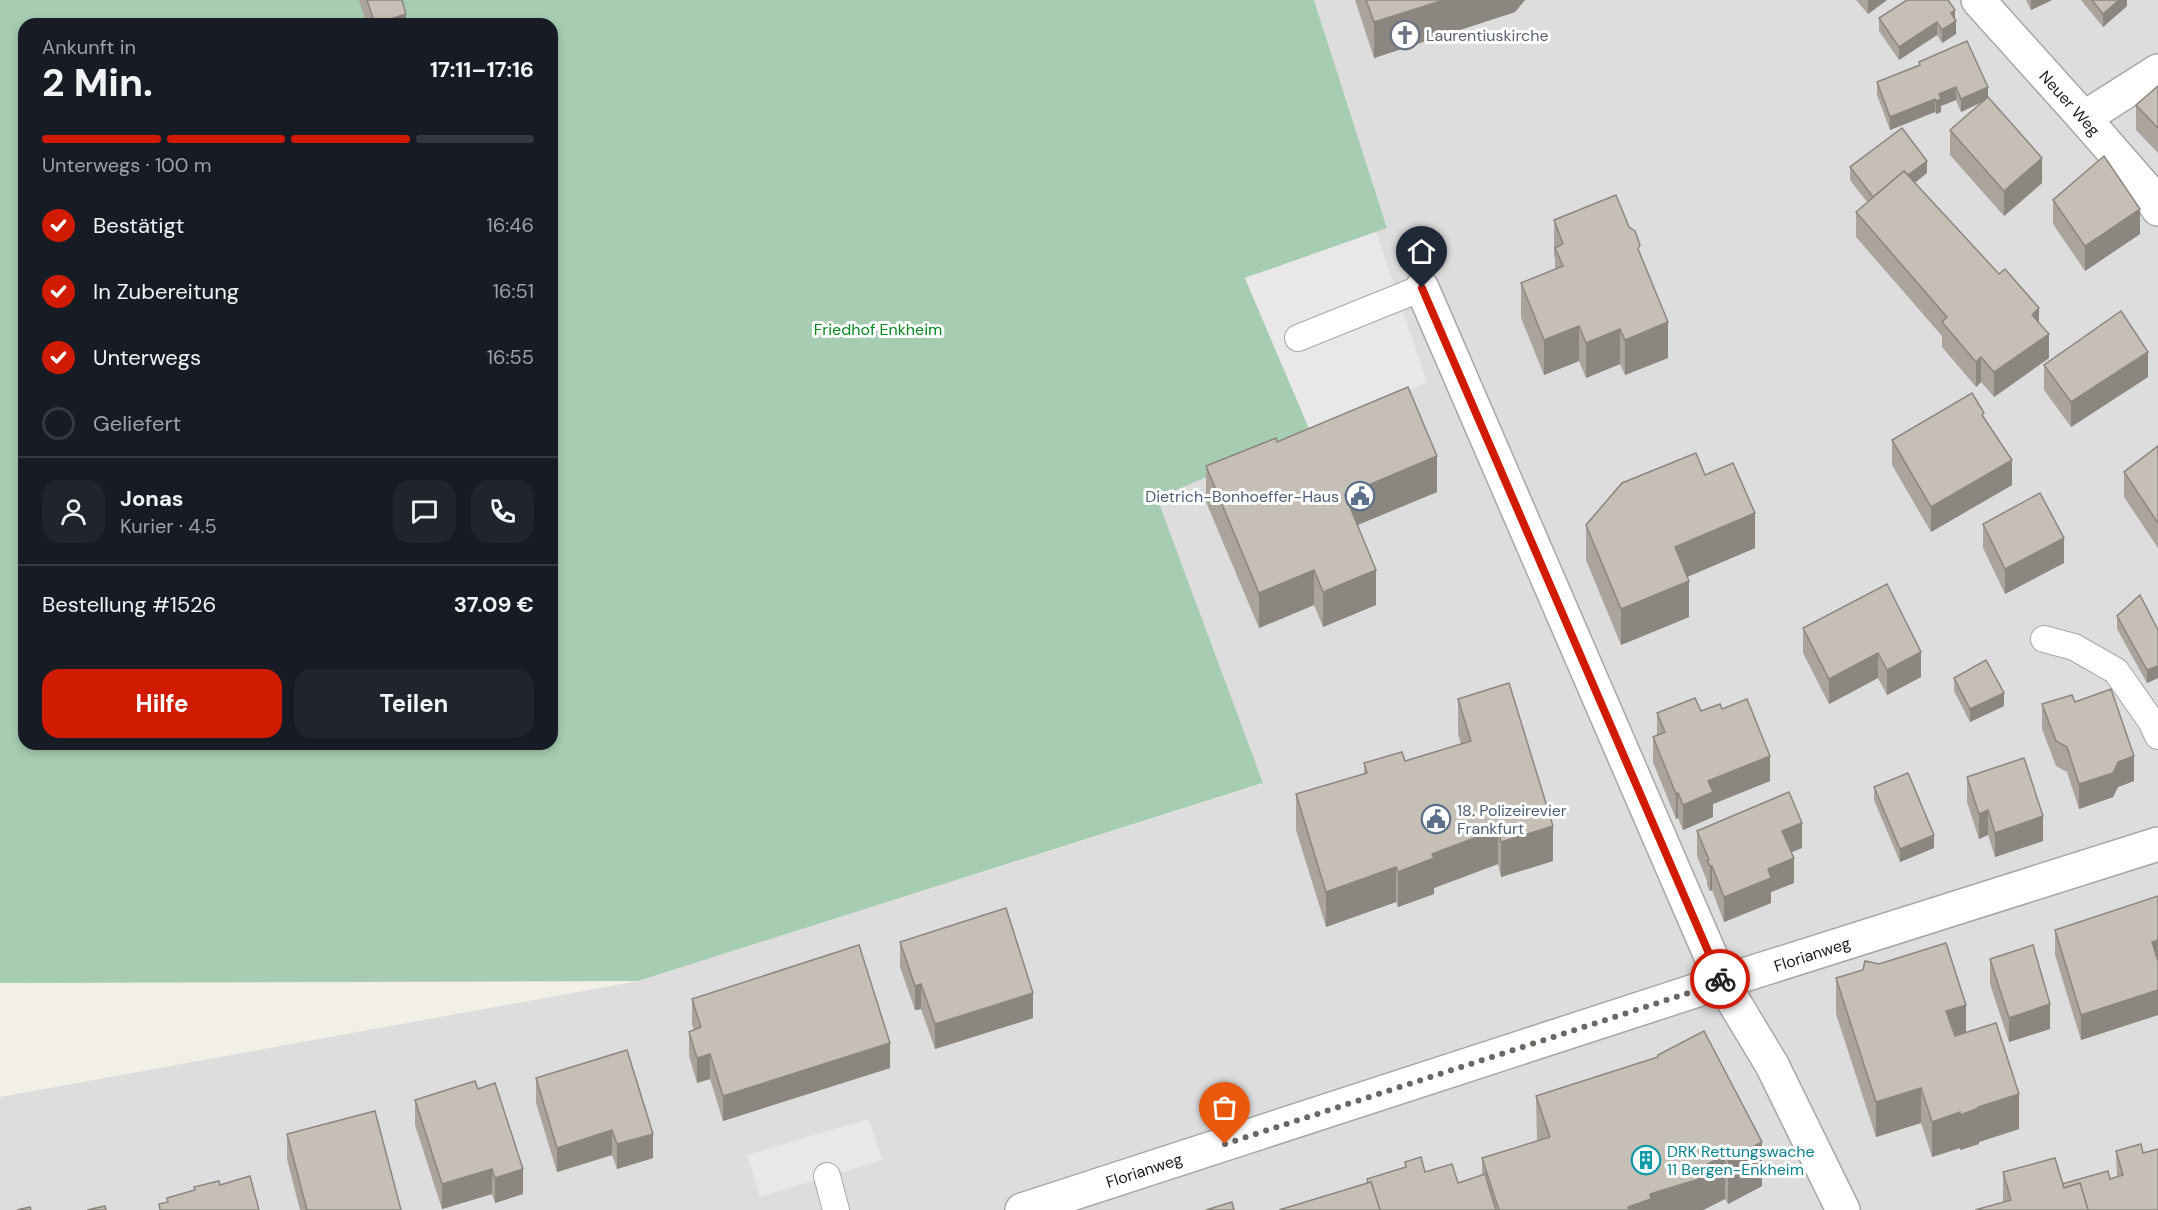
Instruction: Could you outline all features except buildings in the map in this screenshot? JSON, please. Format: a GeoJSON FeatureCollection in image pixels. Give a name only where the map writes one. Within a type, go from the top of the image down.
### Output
{"type":"FeatureCollection","features":[{"type":"Feature","properties":{"kind":"street","name":"Neuer Weg"},"geometry":{"type":"LineString","coordinates":[[1978,0],[2145,188],[2158,209]]}},
{"type":"Feature","properties":{"kind":"street"},"geometry":{"type":"LineString","coordinates":[[2084,118],[2158,70]]}},
{"type":"Feature","properties":{"kind":"street"},"geometry":{"type":"LineString","coordinates":[[1422,288],[1722,982],[1772,1065],[1844,1210]]}},
{"type":"Feature","properties":{"kind":"street","name":"Florianweg"},"geometry":{"type":"LineString","coordinates":[[1022,1210],[1722,982],[2158,844]]}},
{"type":"Feature","properties":{"kind":"lane"},"geometry":{"type":"LineString","coordinates":[[1298,338],[1422,288]]}},
{"type":"Feature","properties":{"kind":"lane"},"geometry":{"type":"LineString","coordinates":[[2044,639],[2074,647],[2116,671],[2151,721],[2158,736]]}},
{"type":"Feature","properties":{"kind":"lane"},"geometry":{"type":"LineString","coordinates":[[827,1176],[836,1210]]}},
{"type":"Feature","properties":{"kind":"shaded area"},"geometry":{"type":"Polygon","coordinates":[[[1314,0],[2158,0],[2158,1210],[0,1210],[0,1097],[638,981],[1262,784],[1156,497],[1311,433],[1245,278],[1387,228],[1314,0]]]}},
{"type":"Feature","properties":{"kind":"shaded area"},"geometry":{"type":"Polygon","coordinates":[[[1376,232],[1427,382],[1311,433],[1245,278],[1376,232]]]}},
{"type":"Feature","properties":{"kind":"shaded area"},"geometry":{"type":"Polygon","coordinates":[[[869,1119],[882,1160],[760,1197],[747,1155],[869,1119]]]}},
{"type":"Feature","properties":{"kind":"green space","name":"Friedhof Enkheim"},"geometry":{"type":"Polygon","coordinates":[[[0,0],[1314,0],[1387,228],[1245,278],[1311,433],[1157,498],[1263,783],[638,981],[0,983],[0,0]]]}},
{"type":"Feature","properties":{"kind":"way so far"},"geometry":{"type":"LineString","coordinates":[[1225,1144],[1722,982],[1720,979]]}},
{"type":"Feature","properties":{"kind":"place","name":"Laurentiuskirche"},"geometry":{"type":"Point","coordinates":[1405,35]}},
{"type":"Feature","properties":{"kind":"place","name":"Dietrich-Bonhoeffer-Haus"},"geometry":{"type":"Point","coordinates":[1360,496]}},
{"type":"Feature","properties":{"kind":"place","name":"18. Polizeirevier Frankfurt"},"geometry":{"type":"Point","coordinates":[1436,819]}},
{"type":"Feature","properties":{"kind":"place","name":"DRK Rettungswache 11 Bergen-Enkheim"},"geometry":{"type":"Point","coordinates":[1646,1160]}},
{"type":"Feature","properties":{"kind":"route"},"geometry":{"type":"LineString","coordinates":[[1422,288],[1720,979]]}}]}
